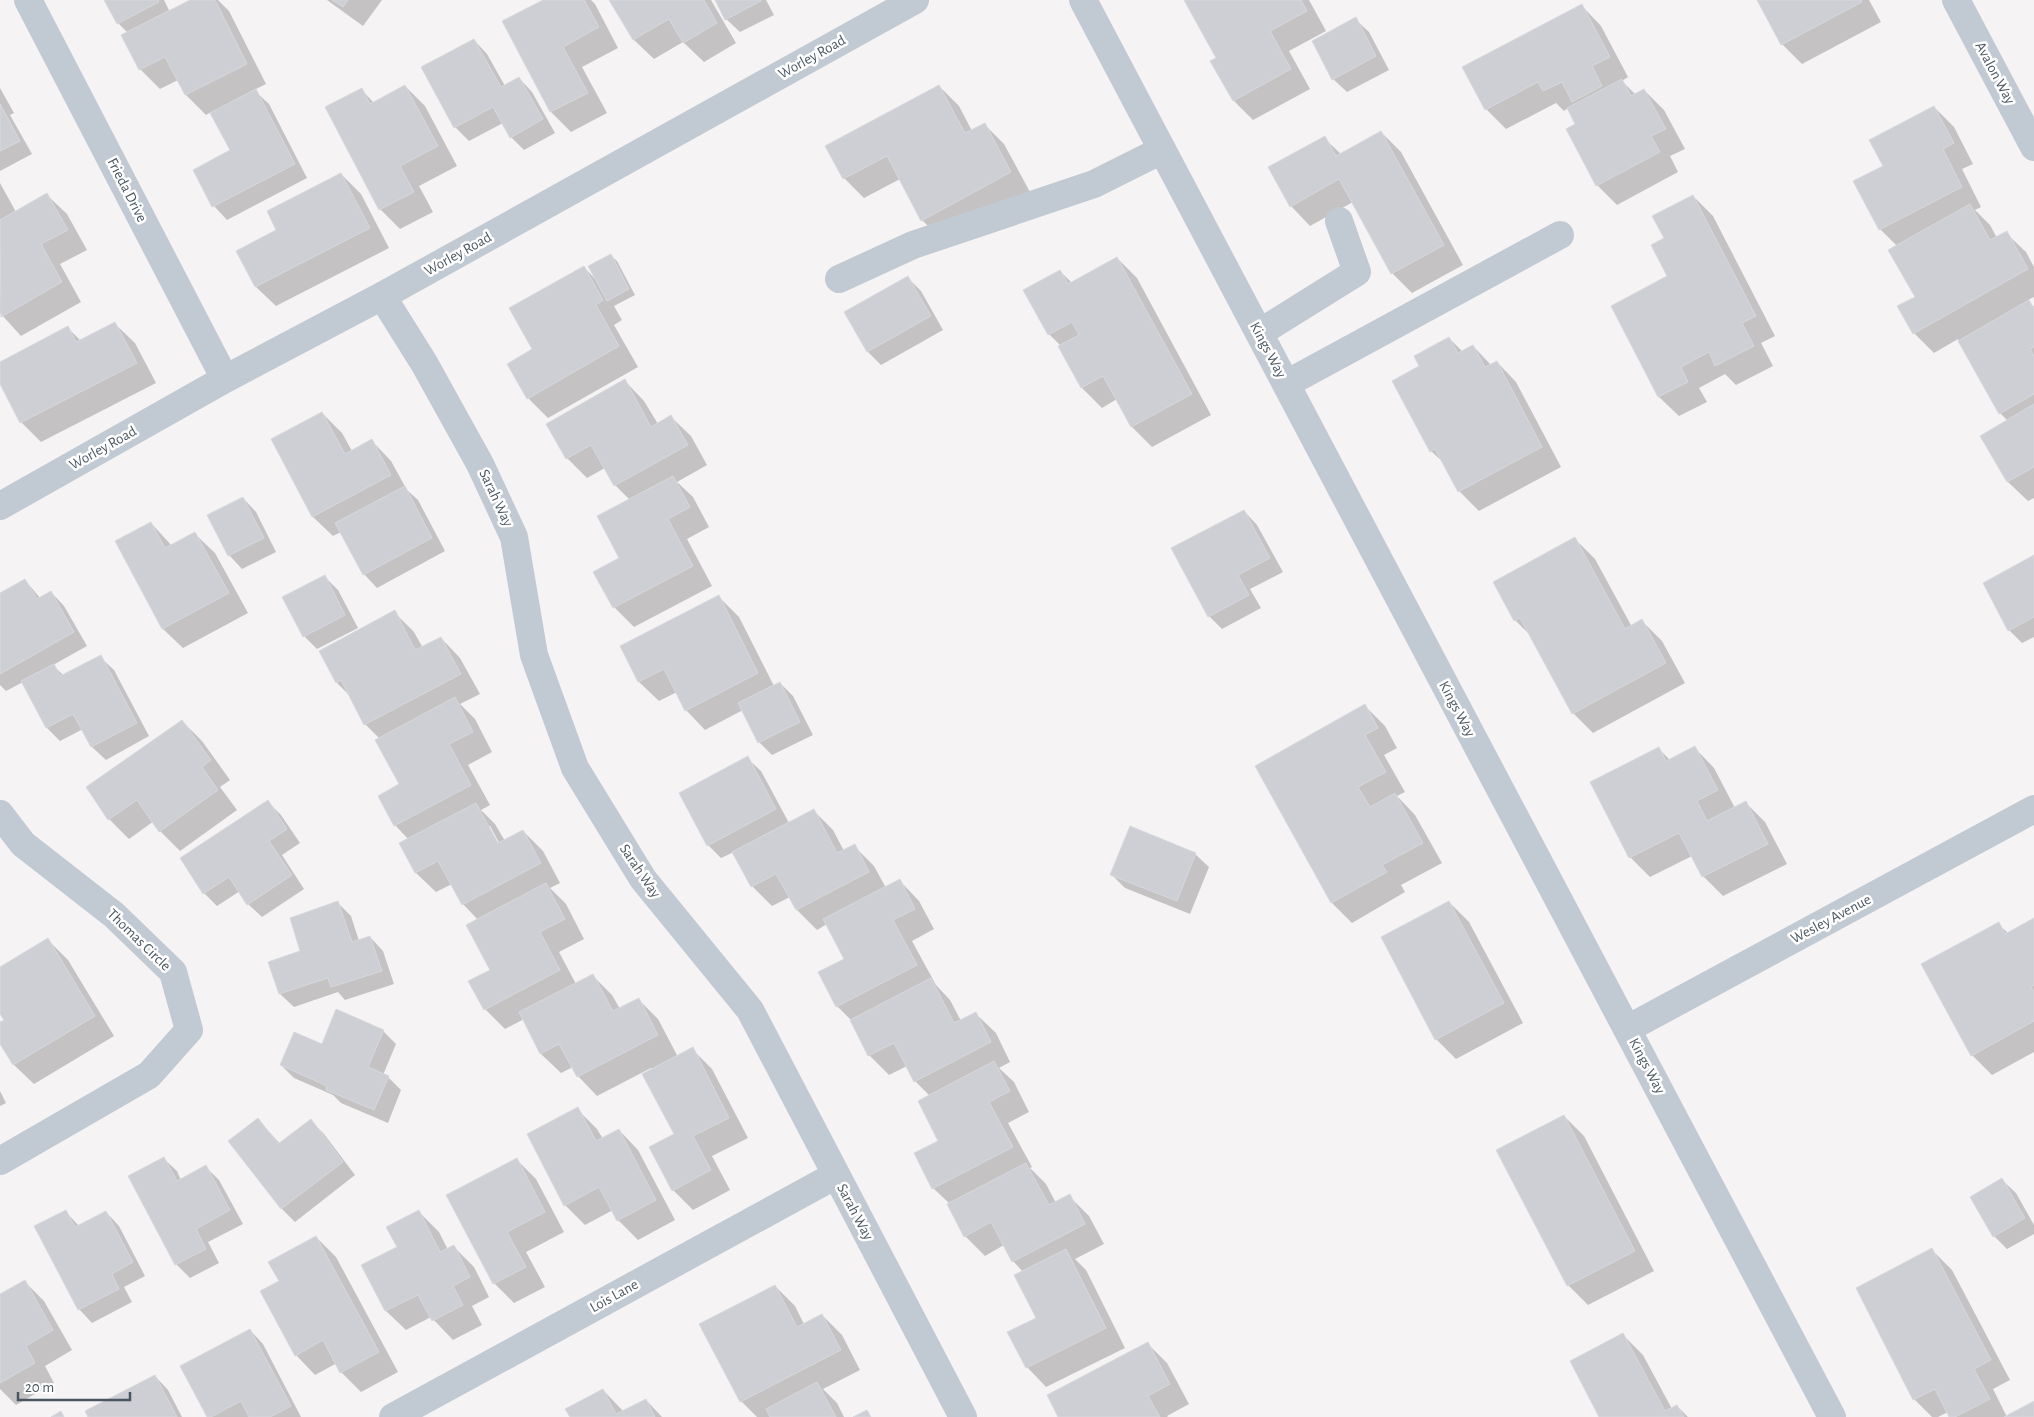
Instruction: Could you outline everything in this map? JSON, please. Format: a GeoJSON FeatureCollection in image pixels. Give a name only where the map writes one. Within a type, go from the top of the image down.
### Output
{"type":"FeatureCollection","features":[{"type":"Feature","properties":{"kind":"street","name":"Frieda Drive"},"geometry":{"type":"LineString","coordinates":[[28,0],[226,380]]}},
{"type":"Feature","properties":{"kind":"street","name":"Worley Road"},"geometry":{"type":"LineString","coordinates":[[0,506],[915,0]]}},
{"type":"Feature","properties":{"kind":"street","name":"Kings Way"},"geometry":{"type":"LineString","coordinates":[[1083,0],[1832,1417]]}},
{"type":"Feature","properties":{"kind":"street","name":"Avalon Way"},"geometry":{"type":"LineString","coordinates":[[1956,0],[2034,147]]}},
{"type":"Feature","properties":{"kind":"street"},"geometry":{"type":"LineString","coordinates":[[839,280],[913,245],[1094,184],[1162,150]]}},
{"type":"Feature","properties":{"kind":"street"},"geometry":{"type":"LineString","coordinates":[[1259,333],[1357,272],[1339,221]]}},
{"type":"Feature","properties":{"kind":"street"},"geometry":{"type":"LineString","coordinates":[[1286,384],[1560,235]]}},
{"type":"Feature","properties":{"kind":"street","name":"Sarah Way"},"geometry":{"type":"LineString","coordinates":[[382,296],[424,363],[480,464],[514,537],[534,655],[575,768],[642,879],[750,1010],[963,1417]]}},
{"type":"Feature","properties":{"kind":"street","name":"Wesley Avenue"},"geometry":{"type":"LineString","coordinates":[[1627,1029],[2034,809]]}},
{"type":"Feature","properties":{"kind":"street","name":"Thomas Circle"},"geometry":{"type":"LineString","coordinates":[[0,814],[23,844],[114,914],[173,972],[189,1030],[149,1075],[0,1161]]}},
{"type":"Feature","properties":{"kind":"street","name":"Lois Lane"},"geometry":{"type":"LineString","coordinates":[[393,1417],[836,1175]]}},
{"type":"Feature","properties":{"kind":"building"},"geometry":{"type":"Polygon","coordinates":[[[104,0],[158,0],[159,2],[117,24],[104,0]]]}},
{"type":"Feature","properties":{"kind":"building"},"geometry":{"type":"Polygon","coordinates":[[[190,0],[215,0],[247,64],[185,95],[165,57],[139,70],[121,35],[190,0]]]}},
{"type":"Feature","properties":{"kind":"building"},"geometry":{"type":"Polygon","coordinates":[[[332,0],[348,0],[343,7],[332,0]]]}},
{"type":"Feature","properties":{"kind":"building"},"geometry":{"type":"Polygon","coordinates":[[[543,0],[584,0],[599,27],[563,47],[588,93],[550,112],[502,21],[543,0]]]}},
{"type":"Feature","properties":{"kind":"building"},"geometry":{"type":"Polygon","coordinates":[[[609,0],[704,0],[717,23],[683,43],[669,19],[633,40],[609,0]]]}},
{"type":"Feature","properties":{"kind":"building"},"geometry":{"type":"Polygon","coordinates":[[[715,0],[761,0],[761,1],[725,20],[715,0]]]}},
{"type":"Feature","properties":{"kind":"building"},"geometry":{"type":"Polygon","coordinates":[[[1184,0],[1301,0],[1307,11],[1270,31],[1291,69],[1233,101],[1210,61],[1216,58],[1184,0]]]}},
{"type":"Feature","properties":{"kind":"building"},"geometry":{"type":"Polygon","coordinates":[[[1757,0],[1861,0],[1862,2],[1781,45],[1757,0]]]}},
{"type":"Feature","properties":{"kind":"building"},"geometry":{"type":"Polygon","coordinates":[[[1582,4],[1610,57],[1592,66],[1602,86],[1572,102],[1562,82],[1543,91],[1538,82],[1485,110],[1462,67],[1582,4]]]}},
{"type":"Feature","properties":{"kind":"building"},"geometry":{"type":"Polygon","coordinates":[[[1356,17],[1376,56],[1332,80],[1312,41],[1356,17]]]}},
{"type":"Feature","properties":{"kind":"building"},"geometry":{"type":"Polygon","coordinates":[[[474,39],[501,87],[519,77],[543,119],[510,138],[493,107],[454,128],[421,67],[474,39]]]}},
{"type":"Feature","properties":{"kind":"building"},"geometry":{"type":"Polygon","coordinates":[[[1622,79],[1631,96],[1644,89],[1666,129],[1651,136],[1660,152],[1596,186],[1566,129],[1575,124],[1567,108],[1622,79]]]}},
{"type":"Feature","properties":{"kind":"building"},"geometry":{"type":"Polygon","coordinates":[[[405,85],[438,146],[400,166],[414,192],[379,210],[325,107],[362,88],[370,104],[405,85]]]}},
{"type":"Feature","properties":{"kind":"building"},"geometry":{"type":"Polygon","coordinates":[[[939,85],[965,133],[985,123],[1011,172],[921,221],[887,156],[843,179],[825,146],[939,85]]]}},
{"type":"Feature","properties":{"kind":"building"},"geometry":{"type":"Polygon","coordinates":[[[256,89],[295,164],[212,207],[193,170],[230,150],[210,113],[256,89]]]}},
{"type":"Feature","properties":{"kind":"building"},"geometry":{"type":"Polygon","coordinates":[[[0,104],[20,141],[0,151],[0,104]]]}},
{"type":"Feature","properties":{"kind":"building"},"geometry":{"type":"Polygon","coordinates":[[[1934,106],[1954,143],[1943,149],[1962,187],[1879,230],[1853,181],[1883,166],[1869,140],[1934,106]]]}},
{"type":"Feature","properties":{"kind":"building"},"geometry":{"type":"Polygon","coordinates":[[[1381,131],[1444,245],[1391,274],[1339,179],[1290,207],[1268,167],[1325,136],[1336,156],[1381,131]]]}},
{"type":"Feature","properties":{"kind":"building"},"geometry":{"type":"Polygon","coordinates":[[[341,173],[370,228],[255,287],[236,251],[276,230],[267,211],[341,173]]]}},
{"type":"Feature","properties":{"kind":"building"},"geometry":{"type":"Polygon","coordinates":[[[47,193],[68,230],[41,244],[62,282],[1,317],[0,220],[47,193]]]}},
{"type":"Feature","properties":{"kind":"building"},"geometry":{"type":"Polygon","coordinates":[[[1693,195],[1756,316],[1742,323],[1754,346],[1715,366],[1709,352],[1681,367],[1688,382],[1658,397],[1611,306],[1667,276],[1651,245],[1664,238],[1652,216],[1693,195]]]}},
{"type":"Feature","properties":{"kind":"building"},"geometry":{"type":"Polygon","coordinates":[[[1970,204],[1990,240],[2007,231],[2028,269],[1913,334],[1897,306],[1915,297],[1888,250],[1970,204]]]}},
{"type":"Feature","properties":{"kind":"building"},"geometry":{"type":"Polygon","coordinates":[[[611,254],[629,289],[607,301],[588,266],[611,254]]]}},
{"type":"Feature","properties":{"kind":"building"},"geometry":{"type":"Polygon","coordinates":[[[1117,257],[1192,394],[1131,427],[1103,376],[1081,388],[1058,346],[1079,335],[1072,322],[1048,335],[1023,290],[1060,270],[1068,284],[1117,257]]]}},
{"type":"Feature","properties":{"kind":"building"},"geometry":{"type":"Polygon","coordinates":[[[584,266],[603,300],[596,305],[619,346],[527,399],[507,364],[532,349],[509,308],[584,266]]]}},
{"type":"Feature","properties":{"kind":"building"},"geometry":{"type":"Polygon","coordinates":[[[908,276],[931,316],[867,352],[844,312],[908,276]]]}},
{"type":"Feature","properties":{"kind":"building"},"geometry":{"type":"Polygon","coordinates":[[[2029,300],[2034,309],[2034,347],[2030,349],[2034,356],[2034,394],[1999,414],[1958,341],[2029,300]]]}},
{"type":"Feature","properties":{"kind":"building"},"geometry":{"type":"Polygon","coordinates":[[[115,322],[137,363],[20,423],[0,384],[0,362],[68,326],[76,342],[115,322]]]}},
{"type":"Feature","properties":{"kind":"building"},"geometry":{"type":"Polygon","coordinates":[[[1449,337],[1458,353],[1473,345],[1485,367],[1497,361],[1542,447],[1458,492],[1435,449],[1430,452],[1392,381],[1419,366],[1414,356],[1449,337]]]}},
{"type":"Feature","properties":{"kind":"building"},"geometry":{"type":"Polygon","coordinates":[[[625,379],[651,427],[671,415],[688,445],[614,486],[591,445],[566,459],[546,424],[625,379]]]}},
{"type":"Feature","properties":{"kind":"building"},"geometry":{"type":"Polygon","coordinates":[[[2034,404],[2034,467],[2007,482],[1980,436],[2034,404]]]}},
{"type":"Feature","properties":{"kind":"building"},"geometry":{"type":"Polygon","coordinates":[[[322,412],[345,454],[372,439],[391,475],[312,517],[271,439],[322,412]]]}},
{"type":"Feature","properties":{"kind":"building"},"geometry":{"type":"Polygon","coordinates":[[[673,476],[690,507],[668,519],[693,566],[613,608],[593,572],[619,558],[597,516],[673,476]]]}},
{"type":"Feature","properties":{"kind":"building"},"geometry":{"type":"Polygon","coordinates":[[[405,486],[432,538],[363,575],[335,523],[405,486]]]}},
{"type":"Feature","properties":{"kind":"building"},"geometry":{"type":"Polygon","coordinates":[[[243,497],[264,538],[228,556],[207,515],[243,497]]]}},
{"type":"Feature","properties":{"kind":"building"},"geometry":{"type":"Polygon","coordinates":[[[1244,510],[1270,558],[1238,575],[1249,595],[1208,617],[1171,548],[1244,510]]]}},
{"type":"Feature","properties":{"kind":"building"},"geometry":{"type":"Polygon","coordinates":[[[151,522],[165,548],[195,532],[229,593],[162,629],[115,541],[151,522]]]}},
{"type":"Feature","properties":{"kind":"building"},"geometry":{"type":"Polygon","coordinates":[[[1575,537],[1625,629],[1642,619],[1666,663],[1572,714],[1520,618],[1514,621],[1493,582],[1575,537]]]}},
{"type":"Feature","properties":{"kind":"building"},"geometry":{"type":"Polygon","coordinates":[[[2034,555],[2034,617],[2008,631],[1983,583],[2034,555]]]}},
{"type":"Feature","properties":{"kind":"building"},"geometry":{"type":"Polygon","coordinates":[[[325,575],[345,615],[303,637],[282,597],[325,575]]]}},
{"type":"Feature","properties":{"kind":"building"},"geometry":{"type":"Polygon","coordinates":[[[25,579],[37,599],[51,591],[74,632],[0,674],[0,593],[25,579]]]}},
{"type":"Feature","properties":{"kind":"building"},"geometry":{"type":"Polygon","coordinates":[[[719,595],[758,673],[685,711],[664,669],[638,682],[620,646],[719,595]]]}},
{"type":"Feature","properties":{"kind":"building"},"geometry":{"type":"Polygon","coordinates":[[[395,610],[415,650],[441,637],[461,674],[364,725],[341,680],[336,683],[319,651],[395,610]]]}},
{"type":"Feature","properties":{"kind":"building"},"geometry":{"type":"Polygon","coordinates":[[[101,655],[137,723],[91,747],[73,714],[46,728],[21,681],[54,664],[60,676],[101,655]]]}},
{"type":"Feature","properties":{"kind":"building"},"geometry":{"type":"Polygon","coordinates":[[[780,682],[800,722],[758,743],[738,703],[780,682]]]}},
{"type":"Feature","properties":{"kind":"building"},"geometry":{"type":"Polygon","coordinates":[[[455,697],[473,732],[449,744],[471,785],[394,826],[378,796],[399,784],[375,740],[455,697]]]}},
{"type":"Feature","properties":{"kind":"building"},"geometry":{"type":"Polygon","coordinates":[[[1365,704],[1378,728],[1365,735],[1386,772],[1358,787],[1370,807],[1395,793],[1423,843],[1382,865],[1387,872],[1331,903],[1255,766],[1365,704]]]}},
{"type":"Feature","properties":{"kind":"building"},"geometry":{"type":"Polygon","coordinates":[[[182,720],[211,760],[202,767],[218,790],[159,832],[137,800],[108,820],[86,787],[182,720]]]}},
{"type":"Feature","properties":{"kind":"building"},"geometry":{"type":"Polygon","coordinates":[[[1695,746],[1718,790],[1697,801],[1707,821],[1746,801],[1768,844],[1702,877],[1679,833],[1629,858],[1590,782],[1659,747],[1666,761],[1695,746]]]}},
{"type":"Feature","properties":{"kind":"building"},"geometry":{"type":"Polygon","coordinates":[[[748,756],[776,809],[707,846],[679,793],[748,756]]]}},
{"type":"Feature","properties":{"kind":"building"},"geometry":{"type":"Polygon","coordinates":[[[268,800],[287,829],[269,841],[292,875],[247,905],[229,877],[203,894],[180,858],[268,800]]]}},
{"type":"Feature","properties":{"kind":"building"},"geometry":{"type":"Polygon","coordinates":[[[476,803],[498,843],[523,830],[541,863],[462,905],[438,861],[415,873],[399,843],[476,803]]]}},
{"type":"Feature","properties":{"kind":"building"},"geometry":{"type":"Polygon","coordinates":[[[814,809],[837,853],[855,844],[869,872],[796,910],[776,874],[751,887],[732,852],[814,809]]]}},
{"type":"Feature","properties":{"kind":"building"},"geometry":{"type":"Polygon","coordinates":[[[1130,826],[1196,853],[1177,901],[1110,875],[1130,826]]]}},
{"type":"Feature","properties":{"kind":"building"},"geometry":{"type":"Polygon","coordinates":[[[900,879],[915,909],[893,920],[917,965],[836,1007],[818,972],[844,959],[823,919],[900,879]]]}},
{"type":"Feature","properties":{"kind":"building"},"geometry":{"type":"Polygon","coordinates":[[[546,883],[565,919],[540,932],[560,970],[484,1010],[468,981],[490,970],[466,925],[546,883]]]}},
{"type":"Feature","properties":{"kind":"building"},"geometry":{"type":"Polygon","coordinates":[[[338,901],[352,942],[370,936],[382,971],[331,987],[328,978],[279,994],[268,962],[300,951],[290,918],[338,901]]]}},
{"type":"Feature","properties":{"kind":"building"},"geometry":{"type":"Polygon","coordinates":[[[1449,901],[1504,1003],[1435,1040],[1381,937],[1449,901]]]}},
{"type":"Feature","properties":{"kind":"building"},"geometry":{"type":"Polygon","coordinates":[[[2034,918],[2034,985],[2031,987],[2034,992],[2034,1021],[1971,1056],[1921,964],[1999,922],[2005,934],[2034,918]]]}},
{"type":"Feature","properties":{"kind":"building"},"geometry":{"type":"Polygon","coordinates":[[[48,938],[95,1016],[13,1065],[0,1044],[0,1022],[4,1020],[0,1014],[0,967],[48,938]]]}},
{"type":"Feature","properties":{"kind":"building"},"geometry":{"type":"Polygon","coordinates":[[[593,974],[613,1011],[639,998],[658,1035],[577,1077],[559,1044],[540,1054],[519,1012],[593,974]]]}},
{"type":"Feature","properties":{"kind":"building"},"geometry":{"type":"Polygon","coordinates":[[[931,978],[954,1023],[976,1012],[991,1042],[914,1082],[894,1043],[868,1056],[850,1020],[931,978]]]}},
{"type":"Feature","properties":{"kind":"building"},"geometry":{"type":"Polygon","coordinates":[[[336,1009],[384,1030],[368,1067],[389,1076],[374,1110],[326,1090],[327,1086],[280,1065],[294,1032],[322,1044],[336,1009]]]}},
{"type":"Feature","properties":{"kind":"building"},"geometry":{"type":"Polygon","coordinates":[[[693,1047],[729,1118],[693,1136],[711,1170],[672,1191],[649,1147],[674,1134],[642,1074],[693,1047]]]}},
{"type":"Feature","properties":{"kind":"building"},"geometry":{"type":"Polygon","coordinates":[[[994,1061],[1010,1091],[989,1102],[1013,1147],[932,1189],[914,1153],[938,1141],[918,1101],[994,1061]]]}},
{"type":"Feature","properties":{"kind":"building"},"geometry":{"type":"Polygon","coordinates":[[[578,1107],[596,1141],[619,1129],[656,1200],[617,1221],[599,1187],[564,1206],[527,1134],[578,1107]]]}},
{"type":"Feature","properties":{"kind":"building"},"geometry":{"type":"Polygon","coordinates":[[[1564,1115],[1635,1251],[1567,1286],[1496,1150],[1564,1115]]]}},
{"type":"Feature","properties":{"kind":"building"},"geometry":{"type":"Polygon","coordinates":[[[258,1118],[278,1144],[311,1119],[343,1162],[281,1209],[228,1141],[258,1118]]]}},
{"type":"Feature","properties":{"kind":"building"},"geometry":{"type":"Polygon","coordinates":[[[164,1157],[177,1181],[206,1165],[230,1210],[196,1229],[206,1249],[175,1265],[128,1176],[164,1157]]]}},
{"type":"Feature","properties":{"kind":"building"},"geometry":{"type":"Polygon","coordinates":[[[517,1158],[545,1212],[507,1232],[526,1267],[493,1284],[446,1195],[517,1158]]]}},
{"type":"Feature","properties":{"kind":"building"},"geometry":{"type":"Polygon","coordinates":[[[1026,1163],[1049,1205],[1070,1194],[1085,1224],[1012,1262],[991,1222],[964,1237],[947,1204],[1026,1163]]]}},
{"type":"Feature","properties":{"kind":"building"},"geometry":{"type":"Polygon","coordinates":[[[2002,1178],[2025,1218],[1993,1237],[1970,1197],[2002,1178]]]}},
{"type":"Feature","properties":{"kind":"building"},"geometry":{"type":"Polygon","coordinates":[[[66,1210],[75,1227],[106,1211],[133,1262],[112,1274],[119,1289],[78,1310],[34,1226],[66,1210]]]}},
{"type":"Feature","properties":{"kind":"building"},"geometry":{"type":"Polygon","coordinates":[[[419,1210],[440,1252],[454,1245],[470,1277],[453,1286],[463,1305],[432,1321],[418,1295],[385,1311],[361,1265],[397,1247],[386,1227],[419,1210]]]}},
{"type":"Feature","properties":{"kind":"building"},"geometry":{"type":"Polygon","coordinates":[[[316,1236],[379,1352],[340,1373],[323,1340],[295,1356],[260,1291],[279,1281],[268,1262],[316,1236]]]}},
{"type":"Feature","properties":{"kind":"building"},"geometry":{"type":"Polygon","coordinates":[[[1932,1248],[1991,1360],[1974,1369],[1990,1399],[1955,1417],[1949,1417],[1935,1389],[1913,1400],[1856,1288],[1932,1248]]]}},
{"type":"Feature","properties":{"kind":"building"},"geometry":{"type":"Polygon","coordinates":[[[1066,1249],[1106,1328],[1026,1368],[1007,1332],[1036,1318],[1014,1275],[1066,1249]]]}},
{"type":"Feature","properties":{"kind":"building"},"geometry":{"type":"Polygon","coordinates":[[[25,1280],[53,1330],[26,1346],[35,1363],[0,1383],[0,1294],[25,1280]]]}},
{"type":"Feature","properties":{"kind":"building"},"geometry":{"type":"Polygon","coordinates":[[[775,1285],[797,1327],[822,1314],[841,1350],[740,1402],[699,1324],[775,1285]]]}},
{"type":"Feature","properties":{"kind":"building"},"geometry":{"type":"Polygon","coordinates":[[[250,1329],[291,1406],[270,1417],[249,1417],[241,1401],[211,1417],[207,1417],[180,1366],[250,1329]]]}},
{"type":"Feature","properties":{"kind":"building"},"geometry":{"type":"Polygon","coordinates":[[[1623,1333],[1665,1411],[1677,1405],[1684,1417],[1599,1417],[1570,1361],[1623,1333]]]}},
{"type":"Feature","properties":{"kind":"building"},"geometry":{"type":"Polygon","coordinates":[[[1148,1342],[1170,1384],[1148,1396],[1160,1417],[1058,1417],[1047,1395],[1148,1342]]]}},
{"type":"Feature","properties":{"kind":"building"},"geometry":{"type":"Polygon","coordinates":[[[155,1375],[177,1417],[88,1417],[85,1411],[155,1375]]]}},
{"type":"Feature","properties":{"kind":"building"},"geometry":{"type":"Polygon","coordinates":[[[817,1382],[836,1417],[770,1417],[766,1409],[817,1382]]]}},
{"type":"Feature","properties":{"kind":"building"},"geometry":{"type":"Polygon","coordinates":[[[603,1389],[616,1414],[646,1399],[655,1417],[570,1417],[565,1409],[603,1389]]]}},
{"type":"Feature","properties":{"kind":"building"},"geometry":{"type":"Polygon","coordinates":[[[2034,1401],[2034,1417],[2004,1417],[2034,1401]]]}},
{"type":"Feature","properties":{"kind":"building"},"geometry":{"type":"Polygon","coordinates":[[[867,1410],[871,1417],[853,1417],[867,1410]]]}},
{"type":"Feature","properties":{"kind":"building"},"geometry":{"type":"Polygon","coordinates":[[[61,1411],[64,1417],[51,1417],[61,1411]]]}}]}
